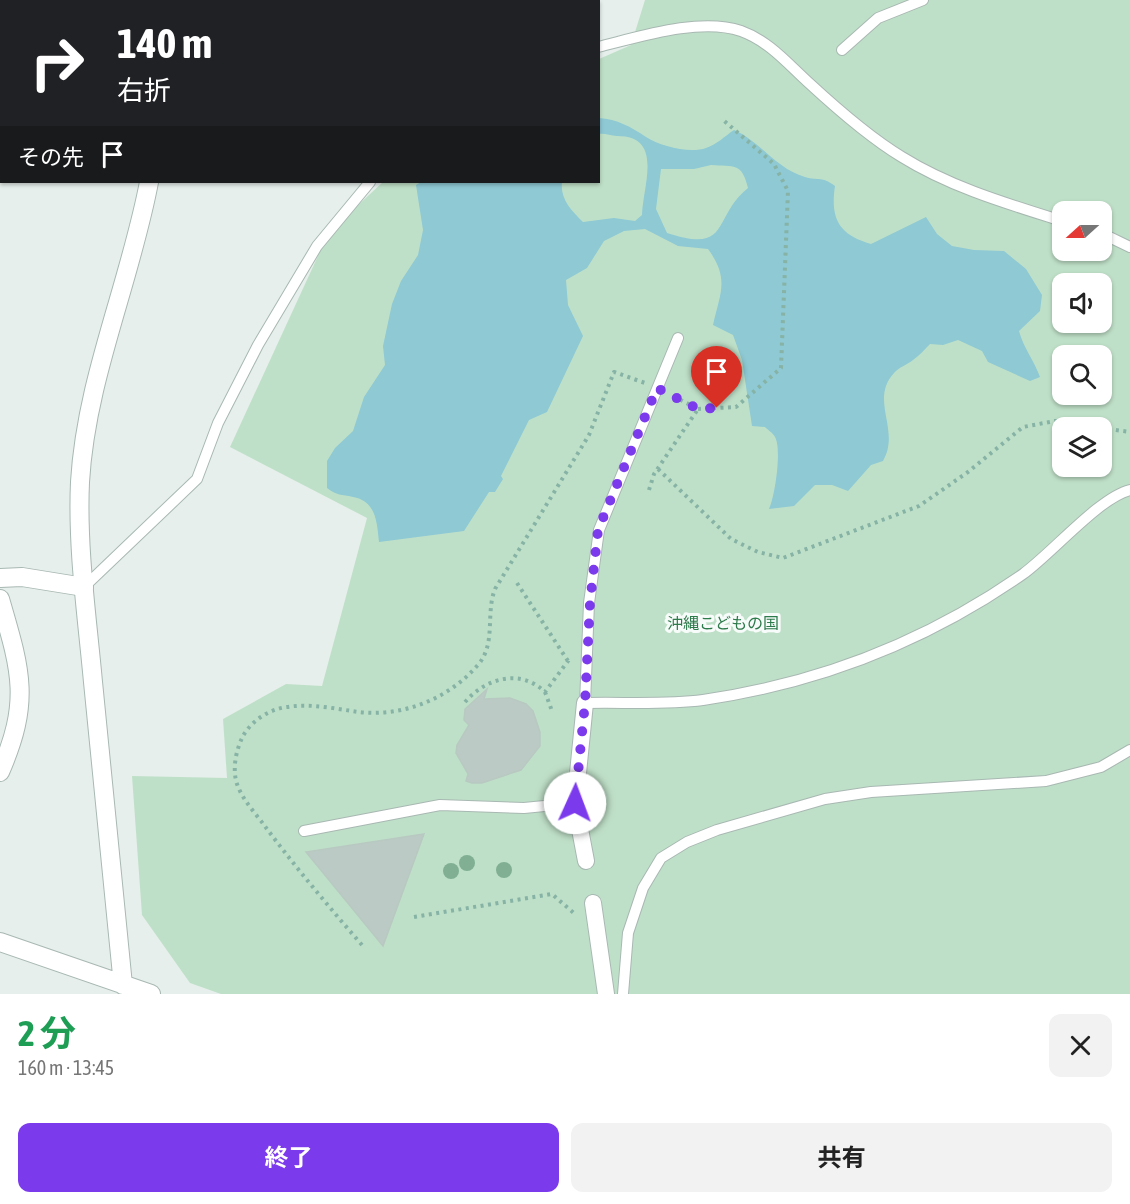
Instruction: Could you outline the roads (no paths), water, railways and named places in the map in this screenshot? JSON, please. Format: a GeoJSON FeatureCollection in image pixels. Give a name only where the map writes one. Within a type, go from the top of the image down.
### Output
{"type":"FeatureCollection","features":[{"type":"Feature","properties":{"kind":"street"},"geometry":{"type":"LineString","coordinates":[[123,985],[84,587],[80,483],[85,436],[94,390],[133,251],[149,183]]}},
{"type":"Feature","properties":{"kind":"street"},"geometry":{"type":"LineString","coordinates":[[0,578],[22,577],[84,587]]}},
{"type":"Feature","properties":{"kind":"street"},"geometry":{"type":"LineString","coordinates":[[0,599],[18,662],[21,712],[12,744],[0,772]]}},
{"type":"Feature","properties":{"kind":"street"},"geometry":{"type":"LineString","coordinates":[[585,703],[575,803],[586,861]]}},
{"type":"Feature","properties":{"kind":"street"},"geometry":{"type":"LineString","coordinates":[[594,911],[606,994]]}},
{"type":"Feature","properties":{"kind":"street"},"geometry":{"type":"LineString","coordinates":[[0,942],[151,994]]}},
{"type":"Feature","properties":{"kind":"lane"},"geometry":{"type":"LineString","coordinates":[[842,50],[879,18],[923,0]]}},
{"type":"Feature","properties":{"kind":"lane"},"geometry":{"type":"LineString","coordinates":[[600,47],[663,31],[718,26],[741,31],[764,42],[824,97],[901,157],[975,191],[1052,218]]}},
{"type":"Feature","properties":{"kind":"lane"},"geometry":{"type":"LineString","coordinates":[[84,587],[197,479],[218,423],[258,345],[317,246],[369,183]]}},
{"type":"Feature","properties":{"kind":"lane"},"geometry":{"type":"LineString","coordinates":[[1112,238],[1130,247]]}},
{"type":"Feature","properties":{"kind":"lane"},"geometry":{"type":"LineString","coordinates":[[678,338],[598,530],[590,603],[585,703],[702,700],[824,674],[878,655],[924,634],[1023,573],[1104,503],[1119,492],[1130,490]]}},
{"type":"Feature","properties":{"kind":"lane"},"geometry":{"type":"LineString","coordinates":[[623,994],[628,933],[643,888],[661,858],[687,842],[717,830],[825,799],[871,792],[1046,781],[1101,767],[1130,750]]}},
{"type":"Feature","properties":{"kind":"lane"},"geometry":{"type":"LineString","coordinates":[[304,831],[440,805],[524,808],[575,803]]}},
{"type":"Feature","properties":{"kind":"water"},"geometry":{"type":"Polygon","coordinates":[[[600,118],[624,124],[659,143],[675,148],[699,150],[717,143],[734,130],[752,141],[785,168],[835,186],[836,216],[839,224],[851,236],[871,244],[926,217],[937,234],[952,246],[974,250],[1004,251],[1026,269],[1042,295],[1040,311],[1019,331],[1040,377],[1030,381],[988,362],[982,351],[958,340],[943,345],[930,344],[896,371],[887,383],[884,405],[889,438],[888,449],[883,461],[871,465],[848,491],[832,485],[815,485],[794,506],[769,509],[777,473],[777,443],[765,427],[752,426],[742,360],[733,335],[713,325],[721,286],[719,269],[715,260],[708,249],[678,246],[645,229],[624,231],[604,241],[587,268],[566,280],[568,305],[583,336],[547,412],[529,420],[495,492],[489,492],[464,531],[379,542],[371,508],[361,499],[336,494],[327,488],[327,461],[335,448],[353,431],[364,397],[385,365],[383,346],[392,304],[401,281],[418,255],[423,230],[416,185],[419,183],[562,183],[565,199],[583,222],[614,218],[635,221],[642,215],[648,164],[646,153],[641,144],[632,138],[600,134],[600,118]],[[711,165],[694,169],[661,169],[656,209],[667,233],[702,239],[718,230],[737,199],[748,188],[740,170],[731,166],[711,165]]]}},
{"type":"Feature","properties":{"kind":"park label","name":"沖縄こどもの国"},"geometry":{"type":"Point","coordinates":[723,623]}}]}
